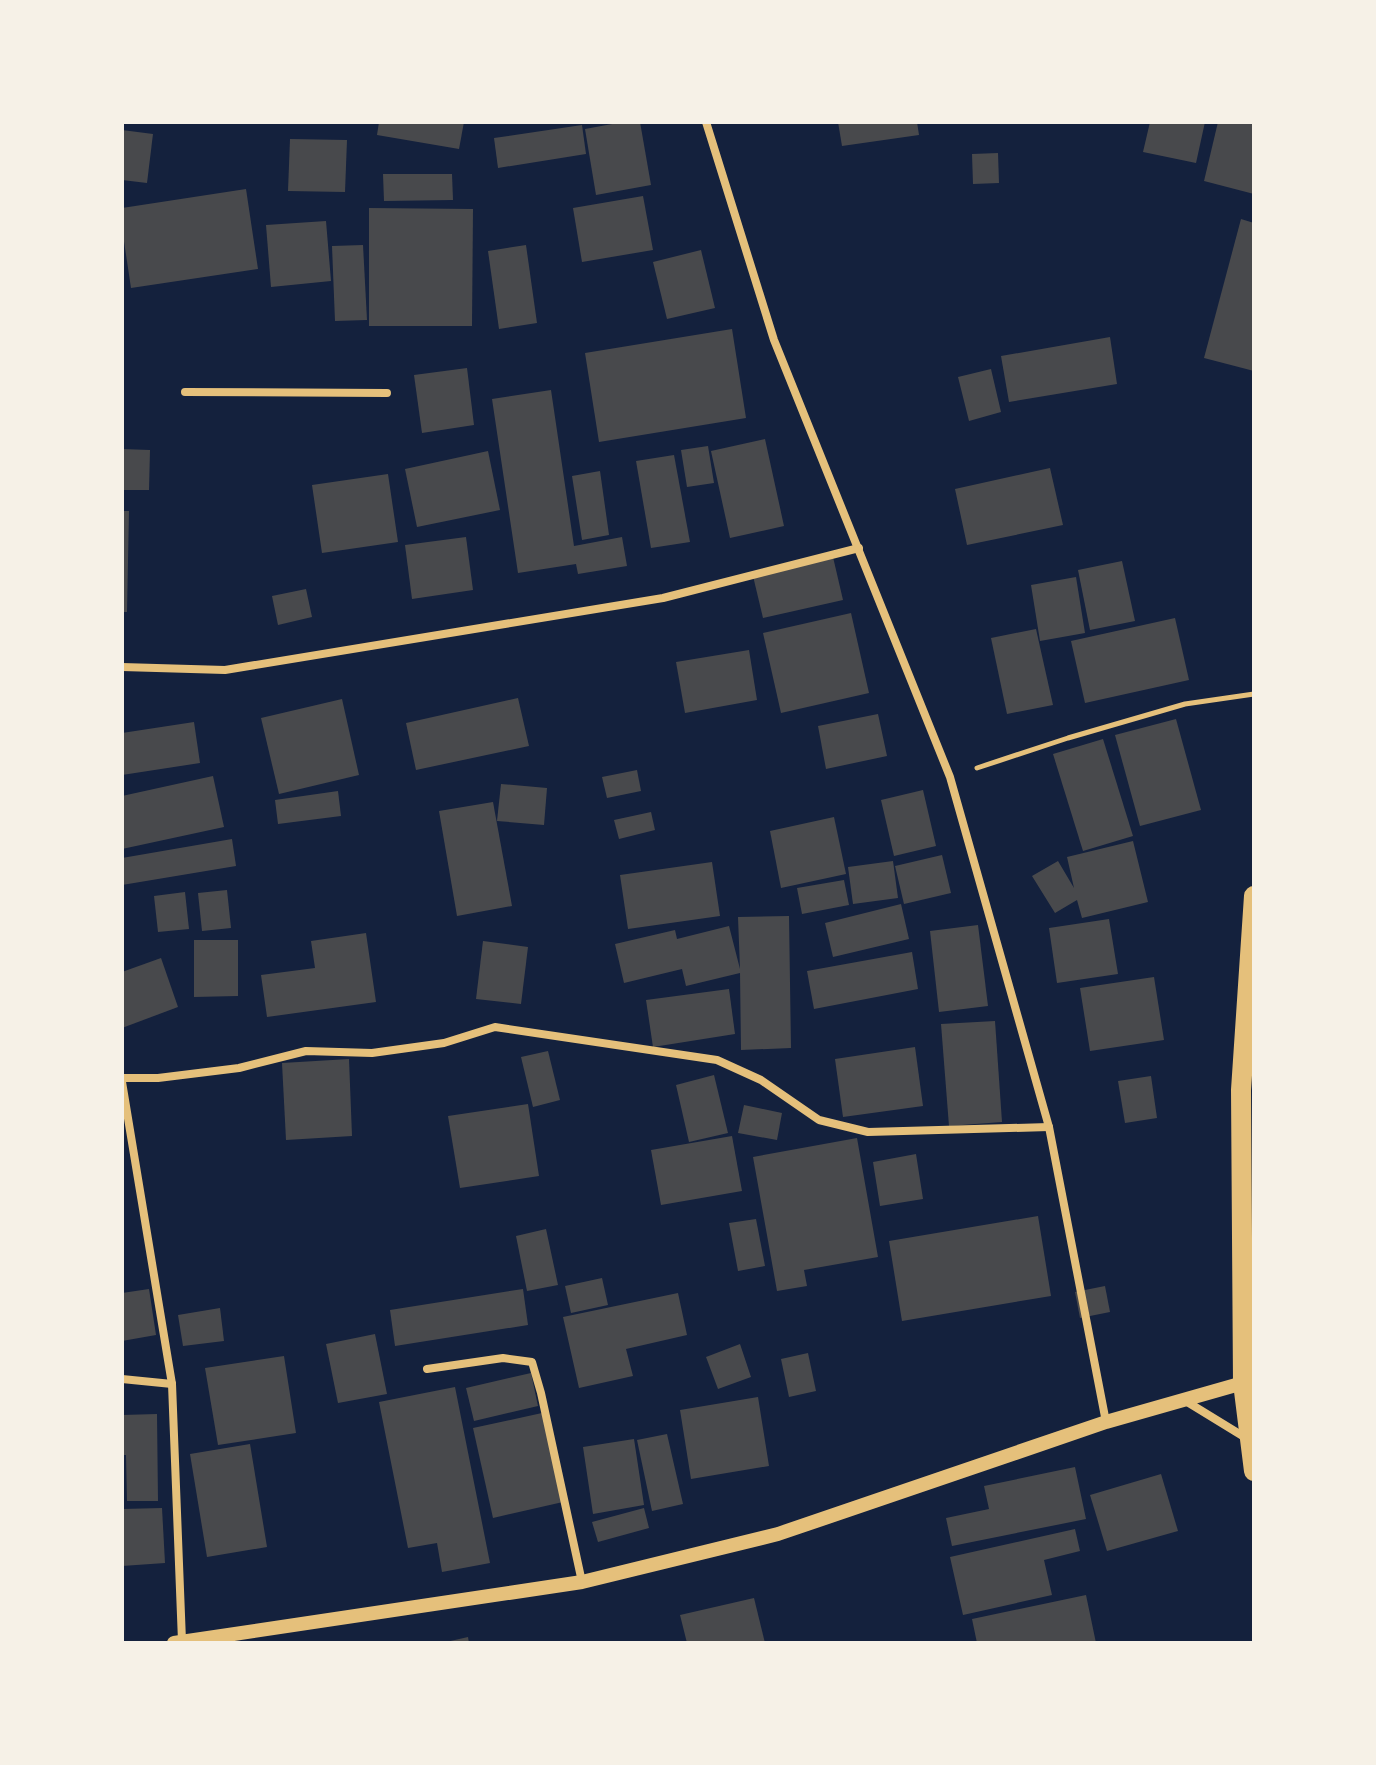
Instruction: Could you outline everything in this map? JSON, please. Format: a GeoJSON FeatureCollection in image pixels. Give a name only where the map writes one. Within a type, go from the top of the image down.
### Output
{"type":"FeatureCollection","features":[{"type":"Feature","properties":{"kind":"main road"},"geometry":{"type":"LineString","coordinates":[[1254,896],[1241,1090],[1243,1383],[1254,1471]]}},
{"type":"Feature","properties":{"kind":"street"},"geometry":{"type":"LineString","coordinates":[[706,122],[774,340],[950,777],[1049,1127],[1106,1422]]}},
{"type":"Feature","properties":{"kind":"street"},"geometry":{"type":"LineString","coordinates":[[185,392],[387,393]]}},
{"type":"Feature","properties":{"kind":"street"},"geometry":{"type":"LineString","coordinates":[[122,667],[225,670],[300,658],[663,598],[859,548]]}},
{"type":"Feature","properties":{"kind":"street"},"geometry":{"type":"LineString","coordinates":[[1049,1127],[868,1132],[819,1120],[761,1080],[717,1060],[495,1027],[444,1043],[372,1053],[306,1051],[239,1068],[122,1080],[172,1384],[178,1642],[582,1582],[778,1534],[1106,1422],[1243,1383]]}},
{"type":"Feature","properties":{"kind":"street"},"geometry":{"type":"LineString","coordinates":[[427,1369],[503,1358],[532,1362],[582,1582]]}},
{"type":"Feature","properties":{"kind":"street"},"geometry":{"type":"LineString","coordinates":[[122,1379],[172,1384]]}},
{"type":"Feature","properties":{"kind":"street"},"geometry":{"type":"LineString","coordinates":[[1184,1400],[1250,1441]]}},
{"type":"Feature","properties":{"kind":"path"},"geometry":{"type":"LineString","coordinates":[[950,777],[1185,704],[1254,694]]}},
{"type":"Feature","properties":{"kind":"building"},"geometry":{"type":"Polygon","coordinates":[[[379,122],[464,122],[459,149],[377,135],[379,122]]]}},
{"type":"Feature","properties":{"kind":"building"},"geometry":{"type":"Polygon","coordinates":[[[640,122],[651,185],[596,195],[585,129],[640,122]]]}},
{"type":"Feature","properties":{"kind":"building"},"geometry":{"type":"Polygon","coordinates":[[[838,122],[917,122],[919,135],[842,146],[838,122]]]}},
{"type":"Feature","properties":{"kind":"building"},"geometry":{"type":"Polygon","coordinates":[[[1150,122],[1205,122],[1196,163],[1143,152],[1150,122]]]}},
{"type":"Feature","properties":{"kind":"building"},"geometry":{"type":"Polygon","coordinates":[[[1218,122],[1254,122],[1254,194],[1204,181],[1218,122]]]}},
{"type":"Feature","properties":{"kind":"building"},"geometry":{"type":"Polygon","coordinates":[[[582,125],[586,154],[498,168],[494,138],[582,125]]]}},
{"type":"Feature","properties":{"kind":"building"},"geometry":{"type":"Polygon","coordinates":[[[122,130],[153,134],[147,183],[122,180],[122,130]]]}},
{"type":"Feature","properties":{"kind":"building"},"geometry":{"type":"Polygon","coordinates":[[[290,139],[347,140],[345,192],[288,191],[290,139]]]}},
{"type":"Feature","properties":{"kind":"building"},"geometry":{"type":"Polygon","coordinates":[[[998,153],[999,183],[973,184],[972,154],[998,153]]]}},
{"type":"Feature","properties":{"kind":"building"},"geometry":{"type":"Polygon","coordinates":[[[383,174],[452,174],[453,200],[384,201],[383,174]]]}},
{"type":"Feature","properties":{"kind":"building"},"geometry":{"type":"Polygon","coordinates":[[[246,189],[258,269],[131,288],[122,208],[246,189]]]}},
{"type":"Feature","properties":{"kind":"building"},"geometry":{"type":"Polygon","coordinates":[[[643,196],[653,250],[582,262],[573,208],[643,196]]]}},
{"type":"Feature","properties":{"kind":"building"},"geometry":{"type":"Polygon","coordinates":[[[369,208],[473,209],[472,326],[369,326],[369,208]]]}},
{"type":"Feature","properties":{"kind":"building"},"geometry":{"type":"Polygon","coordinates":[[[1241,219],[1254,223],[1254,371],[1204,358],[1241,219]]]}},
{"type":"Feature","properties":{"kind":"building"},"geometry":{"type":"Polygon","coordinates":[[[326,221],[331,281],[271,287],[266,225],[326,221]]]}},
{"type":"Feature","properties":{"kind":"building"},"geometry":{"type":"Polygon","coordinates":[[[363,245],[367,320],[335,321],[332,246],[363,245]]]}},
{"type":"Feature","properties":{"kind":"building"},"geometry":{"type":"Polygon","coordinates":[[[526,245],[537,323],[499,329],[488,251],[526,245]]]}},
{"type":"Feature","properties":{"kind":"building"},"geometry":{"type":"Polygon","coordinates":[[[701,250],[715,308],[667,319],[653,262],[701,250]]]}},
{"type":"Feature","properties":{"kind":"building"},"geometry":{"type":"Polygon","coordinates":[[[732,329],[746,418],[599,442],[585,353],[732,329]]]}},
{"type":"Feature","properties":{"kind":"building"},"geometry":{"type":"Polygon","coordinates":[[[1110,337],[1117,384],[1009,402],[1001,356],[1110,337]]]}},
{"type":"Feature","properties":{"kind":"building"},"geometry":{"type":"Polygon","coordinates":[[[467,368],[474,425],[422,433],[414,375],[467,368]]]}},
{"type":"Feature","properties":{"kind":"building"},"geometry":{"type":"Polygon","coordinates":[[[991,369],[1001,412],[969,421],[958,377],[991,369]]]}},
{"type":"Feature","properties":{"kind":"building"},"geometry":{"type":"Polygon","coordinates":[[[551,390],[574,546],[622,537],[627,566],[578,574],[576,564],[518,573],[492,399],[551,390]]]}},
{"type":"Feature","properties":{"kind":"building"},"geometry":{"type":"Polygon","coordinates":[[[765,439],[784,526],[730,538],[711,451],[765,439]]]}},
{"type":"Feature","properties":{"kind":"building"},"geometry":{"type":"Polygon","coordinates":[[[708,446],[714,483],[687,487],[681,450],[708,446]]]}},
{"type":"Feature","properties":{"kind":"building"},"geometry":{"type":"Polygon","coordinates":[[[122,449],[150,450],[149,490],[122,490],[122,449]]]}},
{"type":"Feature","properties":{"kind":"building"},"geometry":{"type":"Polygon","coordinates":[[[488,451],[500,510],[417,527],[405,469],[488,451]]]}},
{"type":"Feature","properties":{"kind":"building"},"geometry":{"type":"Polygon","coordinates":[[[674,455],[690,542],[651,548],[636,461],[674,455]]]}},
{"type":"Feature","properties":{"kind":"building"},"geometry":{"type":"Polygon","coordinates":[[[1050,468],[1063,525],[967,545],[955,489],[1050,468]]]}},
{"type":"Feature","properties":{"kind":"building"},"geometry":{"type":"Polygon","coordinates":[[[600,471],[609,535],[582,540],[572,476],[600,471]]]}},
{"type":"Feature","properties":{"kind":"building"},"geometry":{"type":"Polygon","coordinates":[[[388,474],[398,542],[322,553],[312,485],[388,474]]]}},
{"type":"Feature","properties":{"kind":"building"},"geometry":{"type":"Polygon","coordinates":[[[122,511],[129,511],[127,612],[122,612],[122,511]]]}},
{"type":"Feature","properties":{"kind":"building"},"geometry":{"type":"Polygon","coordinates":[[[466,537],[473,590],[412,599],[405,545],[466,537]]]}},
{"type":"Feature","properties":{"kind":"building"},"geometry":{"type":"Polygon","coordinates":[[[833,557],[843,600],[763,618],[753,576],[833,557]]]}},
{"type":"Feature","properties":{"kind":"building"},"geometry":{"type":"Polygon","coordinates":[[[1122,561],[1135,621],[1090,630],[1078,570],[1122,561]]]}},
{"type":"Feature","properties":{"kind":"building"},"geometry":{"type":"Polygon","coordinates":[[[1076,577],[1085,633],[1040,641],[1031,585],[1076,577]]]}},
{"type":"Feature","properties":{"kind":"building"},"geometry":{"type":"Polygon","coordinates":[[[306,589],[312,617],[278,625],[272,596],[306,589]]]}},
{"type":"Feature","properties":{"kind":"building"},"geometry":{"type":"Polygon","coordinates":[[[851,613],[869,693],[781,713],[763,633],[851,613]]]}},
{"type":"Feature","properties":{"kind":"building"},"geometry":{"type":"Polygon","coordinates":[[[1175,618],[1189,680],[1085,703],[1071,641],[1175,618]]]}},
{"type":"Feature","properties":{"kind":"building"},"geometry":{"type":"Polygon","coordinates":[[[1036,629],[1053,705],[1007,714],[991,638],[1036,629]]]}},
{"type":"Feature","properties":{"kind":"building"},"geometry":{"type":"Polygon","coordinates":[[[749,650],[757,700],[685,713],[676,662],[749,650]]]}},
{"type":"Feature","properties":{"kind":"building"},"geometry":{"type":"Polygon","coordinates":[[[518,698],[529,746],[416,770],[406,723],[518,698]]]}},
{"type":"Feature","properties":{"kind":"building"},"geometry":{"type":"Polygon","coordinates":[[[342,699],[359,775],[279,794],[261,718],[342,699]]]}},
{"type":"Feature","properties":{"kind":"building"},"geometry":{"type":"Polygon","coordinates":[[[878,714],[887,756],[826,769],[818,726],[878,714]]]}},
{"type":"Feature","properties":{"kind":"building"},"geometry":{"type":"Polygon","coordinates":[[[1176,719],[1201,810],[1140,826],[1115,735],[1176,719]]]}},
{"type":"Feature","properties":{"kind":"building"},"geometry":{"type":"Polygon","coordinates":[[[194,722],[200,763],[122,775],[122,733],[194,722]]]}},
{"type":"Feature","properties":{"kind":"building"},"geometry":{"type":"Polygon","coordinates":[[[1103,739],[1133,836],[1083,851],[1053,754],[1103,739]]]}},
{"type":"Feature","properties":{"kind":"building"},"geometry":{"type":"Polygon","coordinates":[[[637,770],[641,791],[607,798],[602,777],[637,770]]]}},
{"type":"Feature","properties":{"kind":"building"},"geometry":{"type":"Polygon","coordinates":[[[213,776],[224,827],[122,849],[122,796],[213,776]]]}},
{"type":"Feature","properties":{"kind":"building"},"geometry":{"type":"Polygon","coordinates":[[[501,784],[547,788],[544,825],[497,821],[501,784]]]}},
{"type":"Feature","properties":{"kind":"building"},"geometry":{"type":"Polygon","coordinates":[[[923,790],[936,846],[894,856],[881,800],[923,790]]]}},
{"type":"Feature","properties":{"kind":"building"},"geometry":{"type":"Polygon","coordinates":[[[338,791],[341,816],[278,824],[275,800],[338,791]]]}},
{"type":"Feature","properties":{"kind":"building"},"geometry":{"type":"Polygon","coordinates":[[[493,802],[512,906],[457,916],[439,811],[493,802]]]}},
{"type":"Feature","properties":{"kind":"building"},"geometry":{"type":"Polygon","coordinates":[[[651,812],[655,830],[619,839],[614,820],[651,812]]]}},
{"type":"Feature","properties":{"kind":"building"},"geometry":{"type":"Polygon","coordinates":[[[834,817],[846,874],[781,888],[770,831],[834,817]]]}},
{"type":"Feature","properties":{"kind":"building"},"geometry":{"type":"Polygon","coordinates":[[[232,839],[236,866],[122,885],[122,858],[232,839]]]}},
{"type":"Feature","properties":{"kind":"building"},"geometry":{"type":"Polygon","coordinates":[[[1133,841],[1148,902],[1082,918],[1077,900],[1055,913],[1032,876],[1058,861],[1074,888],[1067,857],[1133,841]]]}},
{"type":"Feature","properties":{"kind":"building"},"geometry":{"type":"Polygon","coordinates":[[[942,855],[951,893],[904,904],[895,866],[942,855]]]}},
{"type":"Feature","properties":{"kind":"building"},"geometry":{"type":"Polygon","coordinates":[[[893,861],[898,898],[853,904],[848,867],[893,861]]]}},
{"type":"Feature","properties":{"kind":"building"},"geometry":{"type":"Polygon","coordinates":[[[712,862],[720,916],[628,929],[620,875],[712,862]]]}},
{"type":"Feature","properties":{"kind":"building"},"geometry":{"type":"Polygon","coordinates":[[[844,880],[849,905],[802,914],[797,888],[844,880]]]}},
{"type":"Feature","properties":{"kind":"building"},"geometry":{"type":"Polygon","coordinates":[[[227,890],[231,928],[202,931],[198,893],[227,890]]]}},
{"type":"Feature","properties":{"kind":"building"},"geometry":{"type":"Polygon","coordinates":[[[185,892],[189,929],[158,932],[154,896],[185,892]]]}},
{"type":"Feature","properties":{"kind":"building"},"geometry":{"type":"Polygon","coordinates":[[[901,904],[909,939],[833,957],[825,923],[901,904]]]}},
{"type":"Feature","properties":{"kind":"building"},"geometry":{"type":"Polygon","coordinates":[[[789,916],[791,1048],[741,1050],[740,973],[686,986],[682,969],[624,983],[615,944],[675,930],[677,939],[729,926],[740,969],[738,917],[789,916]]]}},
{"type":"Feature","properties":{"kind":"building"},"geometry":{"type":"Polygon","coordinates":[[[1109,919],[1118,974],[1057,983],[1049,928],[1109,919]]]}},
{"type":"Feature","properties":{"kind":"building"},"geometry":{"type":"Polygon","coordinates":[[[978,925],[988,1006],[939,1012],[930,931],[978,925]]]}},
{"type":"Feature","properties":{"kind":"building"},"geometry":{"type":"Polygon","coordinates":[[[366,933],[376,1002],[267,1017],[261,975],[315,968],[311,941],[366,933]]]}},
{"type":"Feature","properties":{"kind":"building"},"geometry":{"type":"Polygon","coordinates":[[[194,940],[238,940],[238,996],[194,997],[194,940]]]}},
{"type":"Feature","properties":{"kind":"building"},"geometry":{"type":"Polygon","coordinates":[[[483,941],[528,947],[521,1004],[476,999],[483,941]]]}},
{"type":"Feature","properties":{"kind":"building"},"geometry":{"type":"Polygon","coordinates":[[[912,952],[918,989],[814,1009],[807,971],[912,952]]]}},
{"type":"Feature","properties":{"kind":"building"},"geometry":{"type":"Polygon","coordinates":[[[161,958],[178,1007],[122,1028],[122,972],[161,958]]]}},
{"type":"Feature","properties":{"kind":"building"},"geometry":{"type":"Polygon","coordinates":[[[1154,977],[1164,1040],[1090,1051],[1080,988],[1154,977]]]}},
{"type":"Feature","properties":{"kind":"building"},"geometry":{"type":"Polygon","coordinates":[[[729,989],[735,1034],[653,1047],[646,1000],[729,989]]]}},
{"type":"Feature","properties":{"kind":"building"},"geometry":{"type":"Polygon","coordinates":[[[995,1021],[1002,1122],[949,1126],[941,1024],[995,1021]]]}},
{"type":"Feature","properties":{"kind":"building"},"geometry":{"type":"Polygon","coordinates":[[[915,1047],[923,1106],[843,1117],[835,1059],[915,1047]]]}},
{"type":"Feature","properties":{"kind":"building"},"geometry":{"type":"Polygon","coordinates":[[[548,1051],[560,1100],[533,1107],[521,1057],[548,1051]]]}},
{"type":"Feature","properties":{"kind":"building"},"geometry":{"type":"Polygon","coordinates":[[[349,1059],[352,1136],[286,1140],[282,1063],[349,1059]]]}},
{"type":"Feature","properties":{"kind":"building"},"geometry":{"type":"Polygon","coordinates":[[[714,1075],[728,1133],[689,1142],[676,1085],[714,1075]]]}},
{"type":"Feature","properties":{"kind":"building"},"geometry":{"type":"Polygon","coordinates":[[[1151,1076],[1157,1118],[1125,1123],[1118,1081],[1151,1076]]]}},
{"type":"Feature","properties":{"kind":"building"},"geometry":{"type":"Polygon","coordinates":[[[528,1104],[539,1176],[460,1188],[448,1116],[528,1104]]]}},
{"type":"Feature","properties":{"kind":"building"},"geometry":{"type":"Polygon","coordinates":[[[744,1105],[782,1113],[777,1140],[738,1133],[744,1105]]]}},
{"type":"Feature","properties":{"kind":"building"},"geometry":{"type":"Polygon","coordinates":[[[732,1136],[742,1191],[661,1205],[651,1150],[732,1136]]]}},
{"type":"Feature","properties":{"kind":"building"},"geometry":{"type":"Polygon","coordinates":[[[857,1138],[878,1257],[804,1270],[807,1286],[777,1291],[753,1157],[857,1138]]]}},
{"type":"Feature","properties":{"kind":"building"},"geometry":{"type":"Polygon","coordinates":[[[916,1154],[923,1199],[880,1206],[873,1162],[916,1154]]]}},
{"type":"Feature","properties":{"kind":"building"},"geometry":{"type":"Polygon","coordinates":[[[1038,1216],[1051,1296],[902,1321],[889,1241],[1038,1216]]]}},
{"type":"Feature","properties":{"kind":"building"},"geometry":{"type":"Polygon","coordinates":[[[756,1219],[765,1266],[738,1271],[729,1223],[756,1219]]]}},
{"type":"Feature","properties":{"kind":"building"},"geometry":{"type":"Polygon","coordinates":[[[546,1229],[558,1285],[527,1291],[516,1236],[546,1229]]]}},
{"type":"Feature","properties":{"kind":"building"},"geometry":{"type":"Polygon","coordinates":[[[602,1278],[608,1305],[571,1313],[565,1286],[602,1278]]]}},
{"type":"Feature","properties":{"kind":"building"},"geometry":{"type":"Polygon","coordinates":[[[1105,1286],[1110,1312],[1080,1318],[1075,1292],[1105,1286]]]}},
{"type":"Feature","properties":{"kind":"building"},"geometry":{"type":"Polygon","coordinates":[[[149,1289],[156,1335],[122,1341],[122,1293],[149,1289]]]}},
{"type":"Feature","properties":{"kind":"building"},"geometry":{"type":"Polygon","coordinates":[[[523,1289],[528,1325],[395,1346],[390,1310],[523,1289]]]}},
{"type":"Feature","properties":{"kind":"building"},"geometry":{"type":"Polygon","coordinates":[[[678,1293],[687,1335],[626,1349],[633,1376],[579,1388],[563,1317],[678,1293]]]}},
{"type":"Feature","properties":{"kind":"building"},"geometry":{"type":"Polygon","coordinates":[[[220,1308],[224,1341],[183,1346],[178,1315],[220,1308]]]}},
{"type":"Feature","properties":{"kind":"building"},"geometry":{"type":"Polygon","coordinates":[[[375,1334],[387,1394],[338,1403],[326,1344],[375,1334]]]}},
{"type":"Feature","properties":{"kind":"building"},"geometry":{"type":"Polygon","coordinates":[[[740,1344],[751,1377],[718,1389],[706,1357],[740,1344]]]}},
{"type":"Feature","properties":{"kind":"building"},"geometry":{"type":"Polygon","coordinates":[[[808,1353],[816,1391],[789,1397],[781,1359],[808,1353]]]}},
{"type":"Feature","properties":{"kind":"building"},"geometry":{"type":"Polygon","coordinates":[[[284,1356],[296,1433],[218,1445],[205,1368],[284,1356]]]}},
{"type":"Feature","properties":{"kind":"building"},"geometry":{"type":"Polygon","coordinates":[[[531,1373],[538,1406],[474,1421],[466,1388],[531,1373]]]}},
{"type":"Feature","properties":{"kind":"building"},"geometry":{"type":"Polygon","coordinates":[[[455,1387],[490,1563],[442,1572],[437,1543],[408,1548],[379,1402],[455,1387]]]}},
{"type":"Feature","properties":{"kind":"building"},"geometry":{"type":"Polygon","coordinates":[[[758,1397],[769,1466],[691,1479],[680,1410],[758,1397]]]}},
{"type":"Feature","properties":{"kind":"building"},"geometry":{"type":"Polygon","coordinates":[[[542,1413],[563,1502],[493,1518],[473,1428],[542,1413]]]}},
{"type":"Feature","properties":{"kind":"building"},"geometry":{"type":"Polygon","coordinates":[[[157,1414],[158,1501],[127,1501],[122,1415],[157,1414]]]}},
{"type":"Feature","properties":{"kind":"building"},"geometry":{"type":"Polygon","coordinates":[[[667,1434],[683,1504],[652,1511],[637,1440],[667,1434]]]}},
{"type":"Feature","properties":{"kind":"building"},"geometry":{"type":"Polygon","coordinates":[[[634,1439],[644,1505],[593,1514],[583,1447],[634,1439]]]}},
{"type":"Feature","properties":{"kind":"building"},"geometry":{"type":"Polygon","coordinates":[[[250,1444],[267,1547],[207,1557],[190,1454],[250,1444]]]}},
{"type":"Feature","properties":{"kind":"building"},"geometry":{"type":"Polygon","coordinates":[[[1075,1467],[1086,1519],[952,1546],[946,1518],[989,1509],[984,1486],[1075,1467]]]}},
{"type":"Feature","properties":{"kind":"building"},"geometry":{"type":"Polygon","coordinates":[[[1161,1474],[1178,1531],[1107,1551],[1090,1495],[1161,1474]]]}},
{"type":"Feature","properties":{"kind":"building"},"geometry":{"type":"Polygon","coordinates":[[[162,1508],[165,1563],[122,1566],[122,1509],[162,1508]]]}},
{"type":"Feature","properties":{"kind":"building"},"geometry":{"type":"Polygon","coordinates":[[[644,1508],[649,1528],[598,1542],[592,1522],[644,1508]]]}},
{"type":"Feature","properties":{"kind":"building"},"geometry":{"type":"Polygon","coordinates":[[[1075,1529],[1080,1551],[1044,1560],[1052,1595],[963,1615],[950,1557],[1075,1529]]]}},
{"type":"Feature","properties":{"kind":"building"},"geometry":{"type":"Polygon","coordinates":[[[1086,1595],[1096,1643],[977,1643],[972,1619],[1086,1595]]]}},
{"type":"Feature","properties":{"kind":"building"},"geometry":{"type":"Polygon","coordinates":[[[754,1598],[765,1643],[687,1643],[680,1615],[754,1598]]]}},
{"type":"Feature","properties":{"kind":"building"},"geometry":{"type":"Polygon","coordinates":[[[468,1637],[469,1643],[446,1643],[446,1642],[468,1637]]]}}]}
